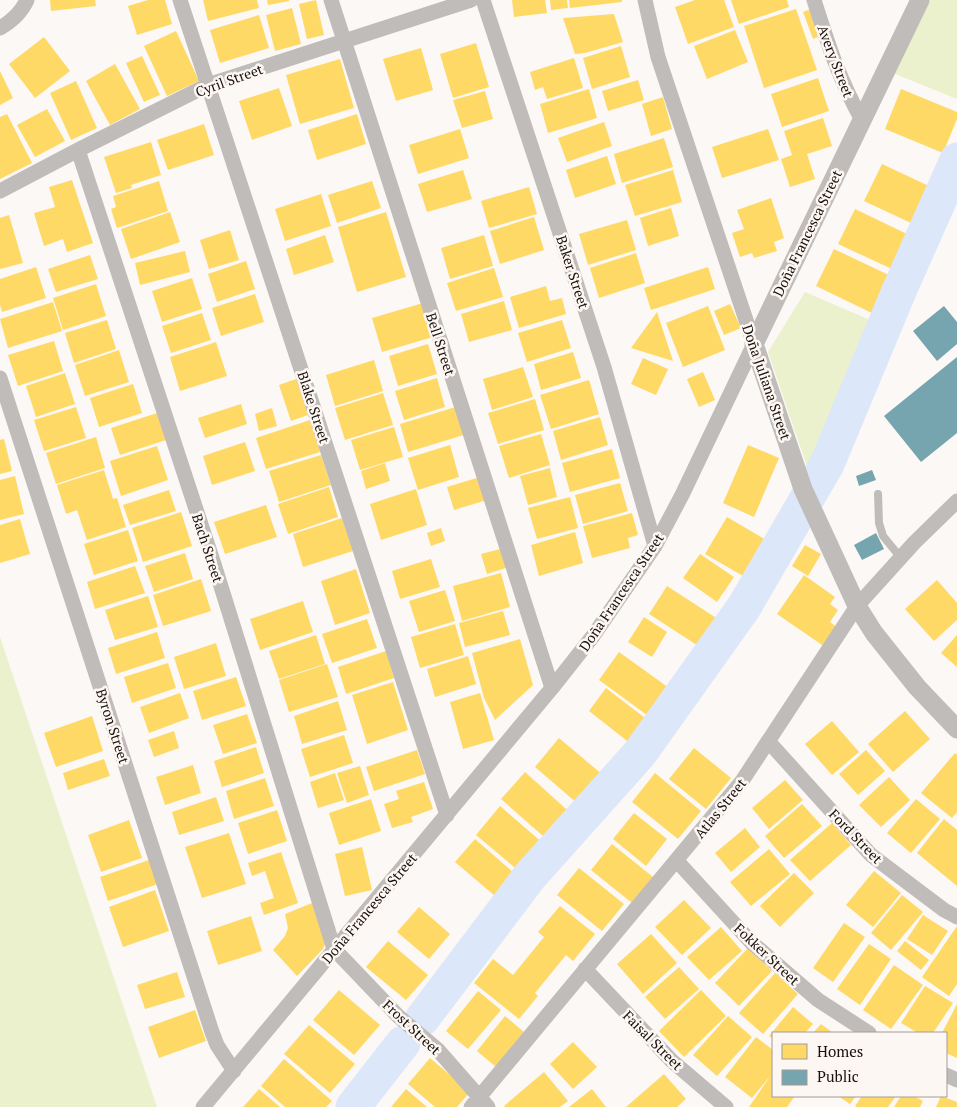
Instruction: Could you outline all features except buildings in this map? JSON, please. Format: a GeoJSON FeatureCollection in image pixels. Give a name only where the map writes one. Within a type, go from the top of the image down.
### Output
{"type":"FeatureCollection","features":[{"type":"Feature","properties":{"kind":"street"},"geometry":{"type":"LineString","coordinates":[[0,28],[16,17],[27,0]]}},
{"type":"Feature","properties":{"kind":"street","name":"Blake Street"},"geometry":{"type":"LineString","coordinates":[[180,0],[448,815]]}},
{"type":"Feature","properties":{"kind":"street","name":"Bell Street"},"geometry":{"type":"LineString","coordinates":[[331,0],[552,688]]}},
{"type":"Feature","properties":{"kind":"street","name":"Cyril Street"},"geometry":{"type":"LineString","coordinates":[[0,191],[208,85],[471,0]]}},
{"type":"Feature","properties":{"kind":"street","name":"Baker Street"},"geometry":{"type":"LineString","coordinates":[[483,0],[604,367],[655,546]]}},
{"type":"Feature","properties":{"kind":"street","name":"Doña Juliana Street"},"geometry":{"type":"LineString","coordinates":[[645,0],[658,57],[804,489],[857,606],[874,633],[917,686],[957,729]]}},
{"type":"Feature","properties":{"kind":"street","name":"Avery Street"},"geometry":{"type":"LineString","coordinates":[[814,0],[833,60],[862,120]]}},
{"type":"Feature","properties":{"kind":"street","name":"Doña Francesca Street"},"geometry":{"type":"LineString","coordinates":[[203,1107],[552,688],[592,636],[655,546],[682,495],[920,0]]}},
{"type":"Feature","properties":{"kind":"street","name":"Bach Street"},"geometry":{"type":"LineString","coordinates":[[78,150],[214,564],[334,949]]}},
{"type":"Feature","properties":{"kind":"street","name":"Byron Street"},"geometry":{"type":"LineString","coordinates":[[0,378],[212,1032],[217,1045],[234,1071]]}},
{"type":"Feature","properties":{"kind":"street","name":"Atlas Street"},"geometry":{"type":"LineString","coordinates":[[479,1103],[585,969],[742,781],[857,606],[957,501]]}},
{"type":"Feature","properties":{"kind":"street","name":"Ford Street"},"geometry":{"type":"LineString","coordinates":[[768,741],[871,855],[944,910],[957,917]]}},
{"type":"Feature","properties":{"kind":"street","name":"Fokker Street"},"geometry":{"type":"LineString","coordinates":[[677,861],[751,942],[818,1000],[867,1032]]}},
{"type":"Feature","properties":{"kind":"street","name":"Frost Street"},"geometry":{"type":"LineString","coordinates":[[334,949],[398,1016],[438,1050],[479,1103]]}},
{"type":"Feature","properties":{"kind":"street","name":"Faisal Street"},"geometry":{"type":"LineString","coordinates":[[585,969],[672,1061],[726,1107]]}},
{"type":"Feature","properties":{"kind":"lane"},"geometry":{"type":"LineString","coordinates":[[878,494],[879,523],[883,536],[901,558]]}},
{"type":"Feature","properties":{"kind":"green space"},"geometry":{"type":"Polygon","coordinates":[[[928,0],[957,0],[957,99],[893,73],[928,0]]]}},
{"type":"Feature","properties":{"kind":"green space"},"geometry":{"type":"Polygon","coordinates":[[[805,292],[875,322],[811,478],[768,352],[805,292]]]}},
{"type":"Feature","properties":{"kind":"green space"},"geometry":{"type":"Polygon","coordinates":[[[0,637],[157,1107],[0,1107],[0,637]]]}},
{"type":"Feature","properties":{"kind":"waterway"},"geometry":{"type":"LineString","coordinates":[[422,1019],[530,876],[640,753],[744,607],[827,464],[899,291],[957,160]]}},
{"type":"Feature","properties":{"kind":"waterway"},"geometry":{"type":"LineString","coordinates":[[353,1107],[403,1043]]}}]}
